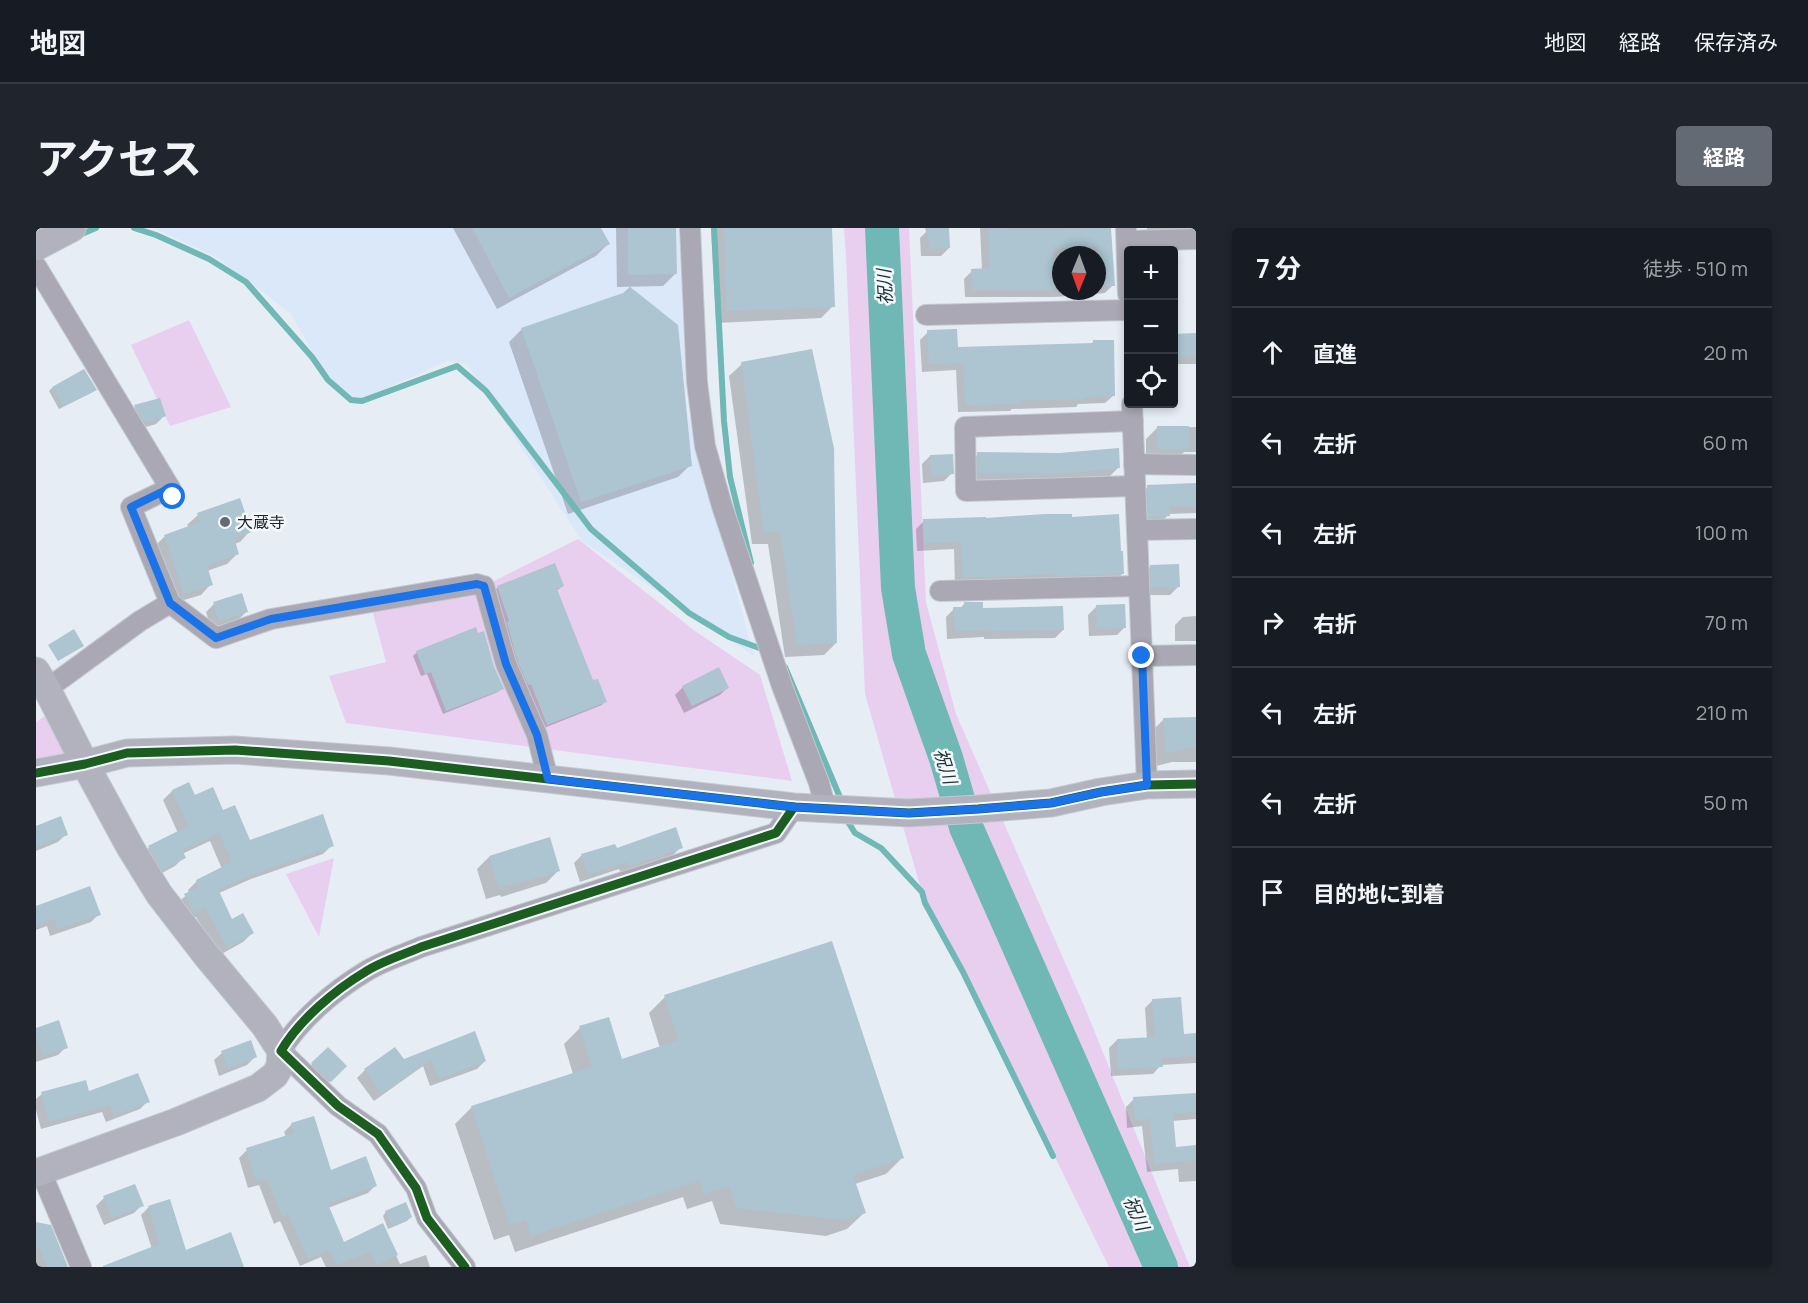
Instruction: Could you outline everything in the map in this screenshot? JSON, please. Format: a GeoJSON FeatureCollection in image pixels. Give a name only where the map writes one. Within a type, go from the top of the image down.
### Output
{"type":"FeatureCollection","features":[{"type":"Feature","properties":{"kind":"street"},"geometry":{"type":"LineString","coordinates":[[36,247],[72,228]]}},
{"type":"Feature","properties":{"kind":"street"},"geometry":{"type":"LineString","coordinates":[[690,228],[697,382],[705,446],[722,506],[782,686],[819,783],[826,810]]}},
{"type":"Feature","properties":{"kind":"street"},"geometry":{"type":"LineString","coordinates":[[1126,234],[1196,239]]}},
{"type":"Feature","properties":{"kind":"street"},"geometry":{"type":"LineString","coordinates":[[36,266],[172,493],[131,507],[170,603],[216,638],[271,619],[477,584],[484,586],[506,664],[537,735],[548,779]]}},
{"type":"Feature","properties":{"kind":"street"},"geometry":{"type":"LineString","coordinates":[[926,315],[1124,310]]}},
{"type":"Feature","properties":{"kind":"street"},"geometry":{"type":"LineString","coordinates":[[1135,486],[966,491],[965,427],[1132,412],[1137,530],[1147,785]]}},
{"type":"Feature","properties":{"kind":"street"},"geometry":{"type":"LineString","coordinates":[[1134,464],[1196,465]]}},
{"type":"Feature","properties":{"kind":"street"},"geometry":{"type":"LineString","coordinates":[[1137,530],[1196,529]]}},
{"type":"Feature","properties":{"kind":"street"},"geometry":{"type":"LineString","coordinates":[[940,591],[1139,586]]}},
{"type":"Feature","properties":{"kind":"street"},"geometry":{"type":"LineString","coordinates":[[170,603],[41,680],[130,847],[159,894],[265,1026],[281,1051],[338,1106],[378,1134],[416,1188],[427,1218],[465,1267]]}},
{"type":"Feature","properties":{"kind":"street"},"geometry":{"type":"LineString","coordinates":[[1142,656],[1196,655]]}},
{"type":"Feature","properties":{"kind":"street"},"geometry":{"type":"LineString","coordinates":[[36,773],[127,753],[235,750],[389,762],[826,810],[909,813],[1051,803],[1147,785],[1196,784]]}},
{"type":"Feature","properties":{"kind":"street"},"geometry":{"type":"LineString","coordinates":[[81,1267],[38,1173],[176,1122],[258,1088],[275,1075],[280,1066],[281,1051],[290,1036],[332,995],[367,971],[421,947],[776,833],[794,807]]}},
{"type":"Feature","properties":{"kind":"shaded area"},"geometry":{"type":"Polygon","coordinates":[[[154,228],[679,228],[687,410],[754,656],[582,541],[467,364],[448,361],[357,401],[333,388],[291,314],[218,258],[154,228]]]}},
{"type":"Feature","properties":{"kind":"shaded area"},"geometry":{"type":"Polygon","coordinates":[[[844,228],[909,228],[926,602],[956,714],[1085,1008],[1190,1267],[1109,1267],[951,946],[925,903],[865,694],[844,228]]]}},
{"type":"Feature","properties":{"kind":"shaded area"},"geometry":{"type":"Polygon","coordinates":[[[189,320],[231,407],[170,426],[131,345],[189,320]]]}},
{"type":"Feature","properties":{"kind":"shaded area"},"geometry":{"type":"Polygon","coordinates":[[[578,539],[695,631],[760,675],[792,781],[346,723],[329,676],[386,662],[370,602],[484,586],[578,539]]]}},
{"type":"Feature","properties":{"kind":"shaded area"},"geometry":{"type":"Polygon","coordinates":[[[48,714],[77,765],[36,773],[36,722],[48,714]]]}},
{"type":"Feature","properties":{"kind":"shaded area"},"geometry":{"type":"Polygon","coordinates":[[[334,858],[319,937],[286,874],[334,858]]]}},
{"type":"Feature","properties":{"kind":"building"},"geometry":{"type":"Polygon","coordinates":[[[472,228],[601,228],[610,244],[509,298],[472,228]]]}},
{"type":"Feature","properties":{"kind":"building"},"geometry":{"type":"Polygon","coordinates":[[[628,228],[676,228],[677,274],[628,275],[628,228]]]}},
{"type":"Feature","properties":{"kind":"building"},"geometry":{"type":"Polygon","coordinates":[[[724,228],[832,228],[835,307],[727,311],[724,228]]]}},
{"type":"Feature","properties":{"kind":"building"},"geometry":{"type":"Polygon","coordinates":[[[928,228],[949,228],[950,248],[929,249],[928,228]]]}},
{"type":"Feature","properties":{"kind":"building"},"geometry":{"type":"Polygon","coordinates":[[[1111,228],[1115,286],[1106,286],[1106,246],[1052,246],[1052,290],[972,290],[971,269],[990,268],[988,229],[1111,228]]]}},
{"type":"Feature","properties":{"kind":"building"},"geometry":{"type":"Polygon","coordinates":[[[629,286],[678,325],[692,466],[581,502],[521,328],[629,291],[629,286]]]}},
{"type":"Feature","properties":{"kind":"building"},"geometry":{"type":"Polygon","coordinates":[[[957,329],[958,347],[1093,343],[1093,340],[1114,340],[1115,396],[1019,401],[1019,404],[965,405],[963,363],[929,364],[927,330],[957,329]]]}},
{"type":"Feature","properties":{"kind":"building"},"geometry":{"type":"Polygon","coordinates":[[[1196,333],[1196,356],[1178,357],[1178,334],[1196,333]]]}},
{"type":"Feature","properties":{"kind":"building"},"geometry":{"type":"Polygon","coordinates":[[[812,349],[834,448],[837,643],[797,645],[780,532],[764,533],[741,362],[812,349]]]}},
{"type":"Feature","properties":{"kind":"building"},"geometry":{"type":"Polygon","coordinates":[[[84,369],[97,390],[63,406],[52,387],[84,369]]]}},
{"type":"Feature","properties":{"kind":"building"},"geometry":{"type":"Polygon","coordinates":[[[160,398],[166,416],[145,423],[134,405],[160,398]]]}},
{"type":"Feature","properties":{"kind":"building"},"geometry":{"type":"Polygon","coordinates":[[[1157,426],[1189,426],[1189,449],[1157,449],[1157,426]]]}},
{"type":"Feature","properties":{"kind":"building"},"geometry":{"type":"Polygon","coordinates":[[[1119,448],[1120,468],[1068,473],[978,473],[977,452],[1059,453],[1119,448]]]}},
{"type":"Feature","properties":{"kind":"building"},"geometry":{"type":"Polygon","coordinates":[[[953,454],[954,474],[931,476],[930,455],[953,454]]]}},
{"type":"Feature","properties":{"kind":"building"},"geometry":{"type":"Polygon","coordinates":[[[1196,483],[1196,506],[1170,506],[1170,516],[1148,517],[1147,485],[1196,483]]]}},
{"type":"Feature","properties":{"kind":"building"},"geometry":{"type":"Polygon","coordinates":[[[240,498],[252,532],[234,538],[239,554],[207,566],[213,585],[184,594],[164,535],[200,522],[197,513],[240,498]]]}},
{"type":"Feature","properties":{"kind":"building"},"geometry":{"type":"Polygon","coordinates":[[[1072,514],[1072,517],[1119,514],[1124,574],[963,578],[961,542],[924,543],[923,519],[1072,514]]]}},
{"type":"Feature","properties":{"kind":"building"},"geometry":{"type":"Polygon","coordinates":[[[555,563],[564,586],[557,589],[593,680],[598,679],[607,702],[547,725],[531,684],[528,685],[517,660],[507,622],[509,621],[497,586],[555,563]]]}},
{"type":"Feature","properties":{"kind":"building"},"geometry":{"type":"Polygon","coordinates":[[[1179,564],[1180,587],[1151,587],[1150,565],[1179,564]]]}},
{"type":"Feature","properties":{"kind":"building"},"geometry":{"type":"Polygon","coordinates":[[[242,593],[248,612],[219,621],[213,602],[242,593]]]}},
{"type":"Feature","properties":{"kind":"building"},"geometry":{"type":"Polygon","coordinates":[[[964,602],[983,602],[983,608],[1063,606],[1064,630],[955,631],[953,607],[964,607],[964,602]]]}},
{"type":"Feature","properties":{"kind":"building"},"geometry":{"type":"Polygon","coordinates":[[[1125,604],[1126,628],[1097,629],[1096,605],[1125,604]]]}},
{"type":"Feature","properties":{"kind":"building"},"geometry":{"type":"Polygon","coordinates":[[[476,627],[478,633],[484,631],[494,667],[504,689],[446,711],[431,672],[425,674],[416,651],[476,627]]]}},
{"type":"Feature","properties":{"kind":"building"},"geometry":{"type":"Polygon","coordinates":[[[74,629],[84,646],[58,661],[48,645],[74,629]]]}},
{"type":"Feature","properties":{"kind":"building"},"geometry":{"type":"Polygon","coordinates":[[[719,667],[729,688],[692,706],[682,686],[719,667]]]}},
{"type":"Feature","properties":{"kind":"building"},"geometry":{"type":"Polygon","coordinates":[[[1196,717],[1196,748],[1166,754],[1163,718],[1196,717]]]}},
{"type":"Feature","properties":{"kind":"building"},"geometry":{"type":"Polygon","coordinates":[[[189,782],[195,795],[213,787],[223,810],[235,805],[250,840],[323,814],[334,846],[218,889],[232,919],[243,913],[254,933],[228,948],[205,908],[194,913],[184,894],[199,887],[196,880],[232,862],[219,833],[182,850],[186,858],[162,870],[148,846],[188,826],[172,790],[189,782]]]}},
{"type":"Feature","properties":{"kind":"building"},"geometry":{"type":"Polygon","coordinates":[[[61,816],[68,835],[36,847],[36,826],[61,816]]]}},
{"type":"Feature","properties":{"kind":"building"},"geometry":{"type":"Polygon","coordinates":[[[676,827],[683,848],[629,866],[627,862],[588,875],[581,854],[615,844],[617,848],[676,827]]]}},
{"type":"Feature","properties":{"kind":"building"},"geometry":{"type":"Polygon","coordinates":[[[550,837],[560,871],[499,888],[489,856],[550,837]]]}},
{"type":"Feature","properties":{"kind":"building"},"geometry":{"type":"Polygon","coordinates":[[[90,886],[101,915],[57,929],[55,919],[36,926],[36,906],[90,886]]]}},
{"type":"Feature","properties":{"kind":"building"},"geometry":{"type":"Polygon","coordinates":[[[832,941],[904,1158],[853,1175],[866,1213],[844,1220],[736,1208],[729,1186],[704,1194],[700,1181],[531,1236],[526,1220],[510,1225],[471,1106],[592,1067],[579,1026],[609,1017],[622,1059],[679,1040],[664,995],[832,941]]]}},
{"type":"Feature","properties":{"kind":"building"},"geometry":{"type":"Polygon","coordinates":[[[1181,997],[1184,1034],[1196,1033],[1196,1056],[1162,1058],[1163,1067],[1118,1069],[1117,1039],[1155,1037],[1152,999],[1181,997]]]}},
{"type":"Feature","properties":{"kind":"building"},"geometry":{"type":"Polygon","coordinates":[[[59,1020],[68,1048],[43,1056],[36,1028],[59,1020]]]}},
{"type":"Feature","properties":{"kind":"building"},"geometry":{"type":"Polygon","coordinates":[[[475,1031],[486,1061],[439,1079],[431,1060],[382,1094],[364,1069],[395,1047],[404,1059],[475,1031]]]}},
{"type":"Feature","properties":{"kind":"building"},"geometry":{"type":"Polygon","coordinates":[[[251,1040],[257,1057],[228,1069],[221,1051],[251,1040]]]}},
{"type":"Feature","properties":{"kind":"building"},"geometry":{"type":"Polygon","coordinates":[[[328,1047],[347,1066],[331,1082],[311,1063],[328,1047]]]}},
{"type":"Feature","properties":{"kind":"building"},"geometry":{"type":"Polygon","coordinates":[[[138,1073],[150,1102],[114,1115],[110,1105],[49,1122],[41,1092],[86,1080],[89,1091],[138,1073]]]}},
{"type":"Feature","properties":{"kind":"building"},"geometry":{"type":"Polygon","coordinates":[[[1196,1093],[1196,1112],[1173,1114],[1176,1147],[1196,1145],[1196,1160],[1154,1164],[1150,1119],[1135,1120],[1133,1097],[1196,1093]]]}},
{"type":"Feature","properties":{"kind":"building"},"geometry":{"type":"Polygon","coordinates":[[[314,1116],[331,1170],[366,1156],[377,1186],[328,1204],[344,1242],[383,1223],[398,1255],[376,1265],[370,1252],[336,1265],[330,1250],[308,1259],[288,1214],[282,1217],[267,1178],[256,1181],[246,1148],[294,1133],[291,1123],[314,1116]]]}},
{"type":"Feature","properties":{"kind":"building"},"geometry":{"type":"Polygon","coordinates":[[[135,1184],[144,1206],[112,1218],[103,1196],[135,1184]]]}},
{"type":"Feature","properties":{"kind":"building"},"geometry":{"type":"Polygon","coordinates":[[[170,1199],[186,1250],[231,1232],[244,1267],[103,1267],[159,1244],[148,1206],[170,1199]]]}},
{"type":"Feature","properties":{"kind":"building"},"geometry":{"type":"Polygon","coordinates":[[[406,1202],[412,1217],[392,1226],[385,1211],[406,1202]]]}},
{"type":"Feature","properties":{"kind":"building"},"geometry":{"type":"Polygon","coordinates":[[[36,1222],[51,1225],[68,1267],[47,1267],[39,1247],[36,1246],[36,1222]]]}},
{"type":"Feature","properties":{"kind":"waterway"},"geometry":{"type":"LineString","coordinates":[[77,236],[96,228]]}},
{"type":"Feature","properties":{"kind":"waterway"},"geometry":{"type":"LineString","coordinates":[[134,228],[156,235],[209,259],[246,282],[312,357],[328,380],[351,400],[362,401],[457,366],[486,391],[591,529],[689,613],[729,637],[762,649]]}},
{"type":"Feature","properties":{"kind":"waterway"},"geometry":{"type":"LineString","coordinates":[[714,228],[724,421],[730,477],[751,563]]}},
{"type":"Feature","properties":{"kind":"waterway","name":"祝川"},"geometry":{"type":"LineString","coordinates":[[882,228],[898,588],[909,654],[946,758],[966,827],[1161,1267]]}},
{"type":"Feature","properties":{"kind":"waterway"},"geometry":{"type":"LineString","coordinates":[[785,667],[839,795]]}},
{"type":"Feature","properties":{"kind":"waterway"},"geometry":{"type":"LineString","coordinates":[[848,822],[855,833],[881,848],[922,892],[925,903],[963,972],[1053,1156]]}},
{"type":"Feature","properties":{"kind":"cycle path"},"geometry":{"type":"LineString","coordinates":[[36,773],[127,753],[235,750],[389,761],[794,807],[909,813],[1051,803],[1147,785],[1196,784]]}},
{"type":"Feature","properties":{"kind":"cycle path"},"geometry":{"type":"LineString","coordinates":[[465,1267],[427,1218],[416,1188],[378,1134],[338,1106],[281,1051],[289,1039],[330,997],[378,965],[421,947],[776,833],[794,807]]}},
{"type":"Feature","properties":{"kind":"place","name":"大蔵寺"},"geometry":{"type":"Point","coordinates":[225,522]}},
{"type":"Feature","properties":{"kind":"route"},"geometry":{"type":"LineString","coordinates":[[173,497],[170,488],[131,507],[170,603],[216,638],[271,619],[477,584],[484,586],[506,664],[537,735],[548,779],[794,807],[909,813],[1051,803],[1147,785],[1142,656]]}}]}
